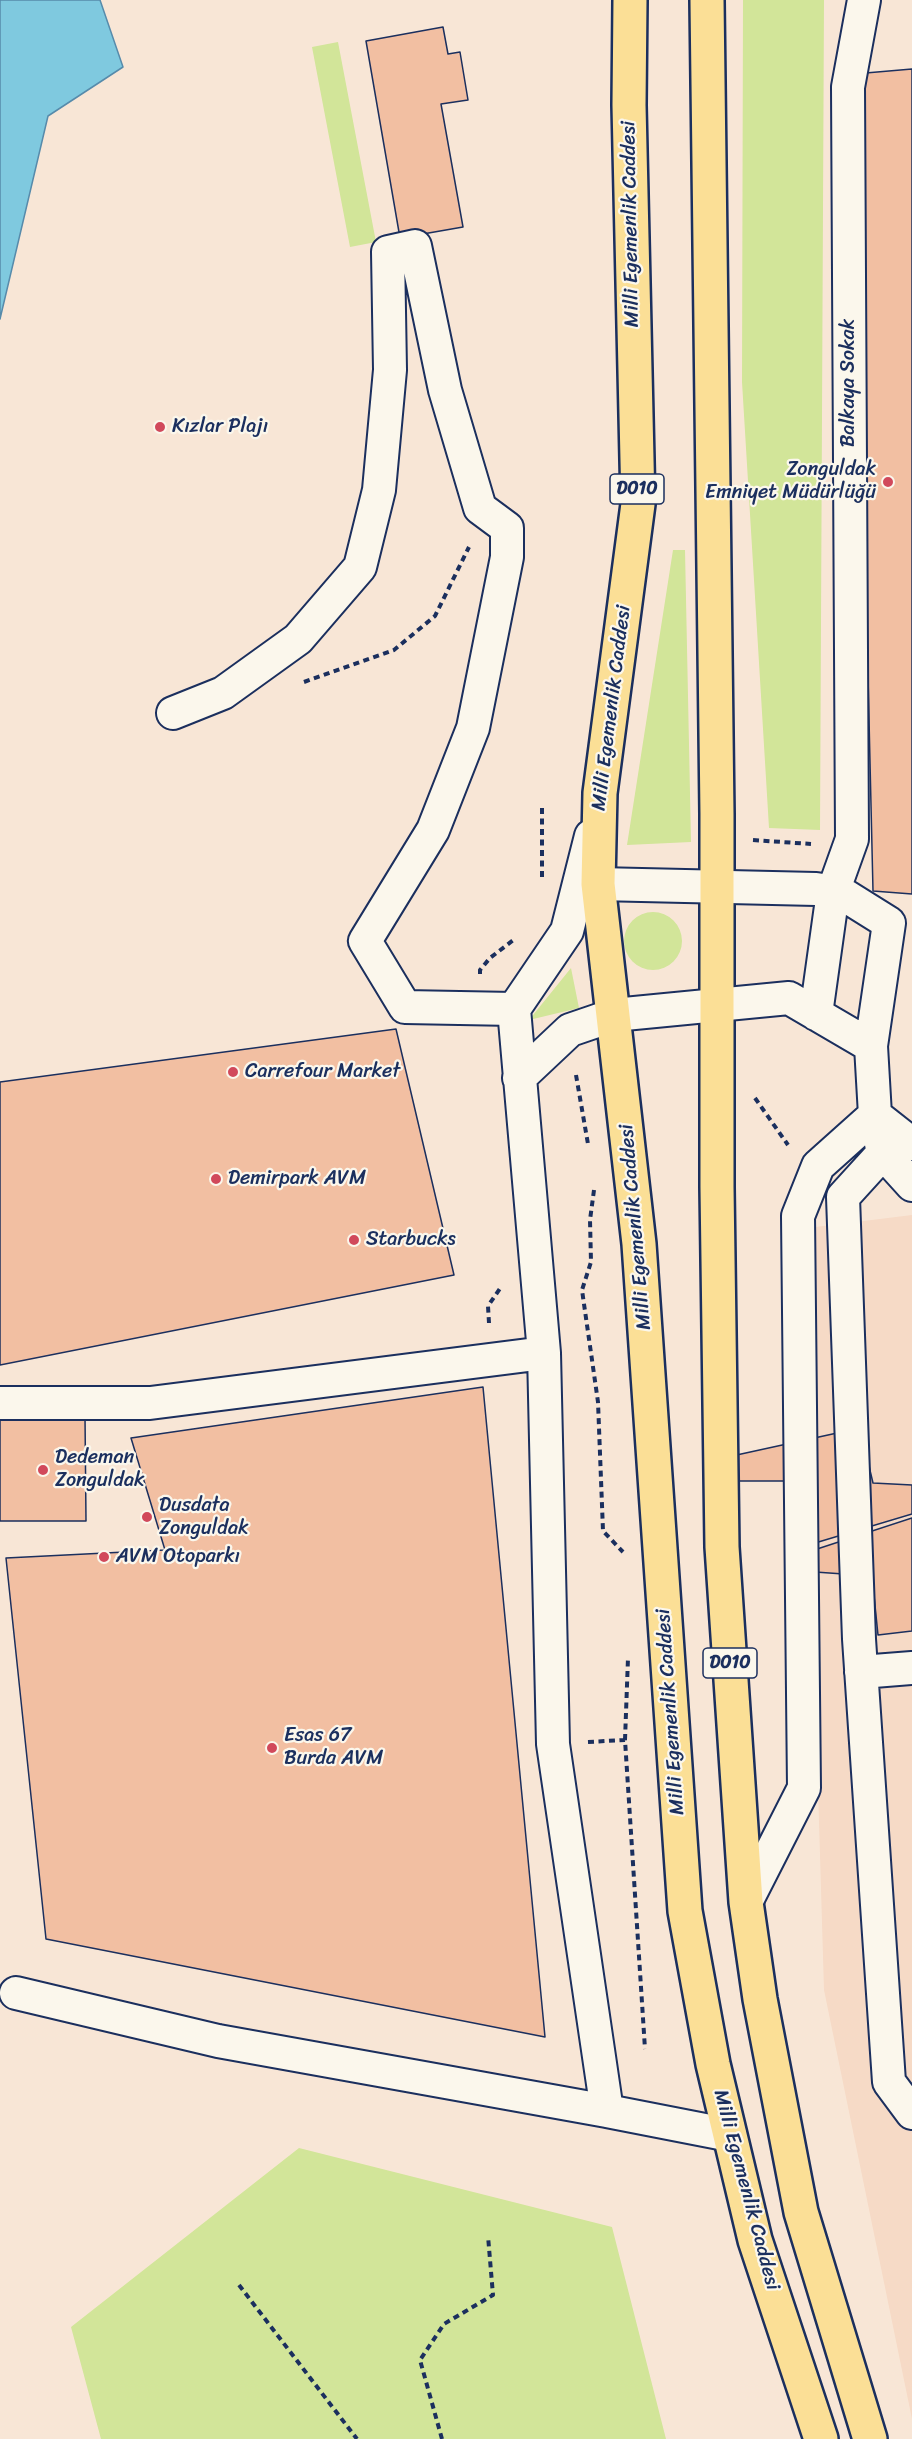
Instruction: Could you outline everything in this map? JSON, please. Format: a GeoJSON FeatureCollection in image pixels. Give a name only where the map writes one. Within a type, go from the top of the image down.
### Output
{"type":"FeatureCollection","features":[{"type":"Feature","properties":{"kind":"highway","name":"Milli Egemenlik Caddesi"},"geometry":{"type":"LineString","coordinates":[[630,0],[629,105],[638,504],[600,793],[598,884],[639,1244],[685,1911],[713,2064],[755,2240],[820,2439]]}},
{"type":"Feature","properties":{"kind":"highway","name":"D010"},"geometry":{"type":"LineString","coordinates":[[707,0],[718,886],[722,1547],[746,1902],[760,1999],[801,2212],[870,2439]]}},
{"type":"Feature","properties":{"kind":"street","name":"Balkaya Sokak"},"geometry":{"type":"LineString","coordinates":[[833,892],[852,839],[848,87],[864,0]]}},
{"type":"Feature","properties":{"kind":"street"},"geometry":{"type":"LineString","coordinates":[[173,713],[223,693],[298,639],[360,567],[379,490],[390,370],[388,252],[415,246],[445,390],[480,508],[507,528],[507,557],[473,728],[433,830],[365,942],[405,1007],[514,1009]]}},
{"type":"Feature","properties":{"kind":"street"},"geometry":{"type":"LineString","coordinates":[[567,931],[600,793]]}},
{"type":"Feature","properties":{"kind":"street"},"geometry":{"type":"LineString","coordinates":[[607,2111],[553,1744],[544,1353],[514,1009],[598,884],[718,886],[833,892],[860,903],[889,923],[871,1046],[875,1115],[898,1148],[912,1185]]}},
{"type":"Feature","properties":{"kind":"street"},"geometry":{"type":"LineString","coordinates":[[816,1014],[833,892]]}},
{"type":"Feature","properties":{"kind":"street"},"geometry":{"type":"LineString","coordinates":[[519,1078],[570,1030],[614,1015],[789,998],[871,1046]]}},
{"type":"Feature","properties":{"kind":"street"},"geometry":{"type":"LineString","coordinates":[[746,1902],[804,1788],[798,1216],[818,1166],[875,1115]]}},
{"type":"Feature","properties":{"kind":"street"},"geometry":{"type":"LineString","coordinates":[[898,1148],[843,1197],[861,1672],[889,2082],[912,2113]]}},
{"type":"Feature","properties":{"kind":"street"},"geometry":{"type":"LineString","coordinates":[[0,1403],[150,1403],[544,1353]]}},
{"type":"Feature","properties":{"kind":"street"},"geometry":{"type":"LineString","coordinates":[[861,1672],[912,1668]]}},
{"type":"Feature","properties":{"kind":"street"},"geometry":{"type":"LineString","coordinates":[[16,1993],[218,2041],[730,2135]]}},
{"type":"Feature","properties":{"kind":"path"},"geometry":{"type":"LineString","coordinates":[[294,686],[394,650],[435,616],[468,551],[480,508]]}},
{"type":"Feature","properties":{"kind":"path"},"geometry":{"type":"LineString","coordinates":[[746,840],[819,845]]}},
{"type":"Feature","properties":{"kind":"path"},"geometry":{"type":"LineString","coordinates":[[576,1074],[590,1151]]}},
{"type":"Feature","properties":{"kind":"path"},"geometry":{"type":"LineString","coordinates":[[755,1097],[788,1145]]}},
{"type":"Feature","properties":{"kind":"path"},"geometry":{"type":"LineString","coordinates":[[595,1181],[590,1220],[591,1262],[582,1290],[598,1401],[603,1531],[625,1555]]}},
{"type":"Feature","properties":{"kind":"path"},"geometry":{"type":"LineString","coordinates":[[629,1646],[625,1740],[645,2049]]}},
{"type":"Feature","properties":{"kind":"path"},"geometry":{"type":"LineString","coordinates":[[553,1744],[625,1740]]}},
{"type":"Feature","properties":{"kind":"path"},"geometry":{"type":"LineString","coordinates":[[442,2439],[420,2360],[444,2324],[494,2295],[488,2236]]}},
{"type":"Feature","properties":{"kind":"path"},"geometry":{"type":"LineString","coordinates":[[239,2285],[357,2439]]}},
{"type":"Feature","properties":{"kind":"shaded area"},"geometry":{"type":"Polygon","coordinates":[[[912,1215],[912,2419],[824,1990],[811,1551],[791,1230],[912,1215]]]}},
{"type":"Feature","properties":{"kind":"green space"},"geometry":{"type":"Polygon","coordinates":[[[743,0],[824,0],[820,830],[769,828],[742,382],[743,0]]]}},
{"type":"Feature","properties":{"kind":"green space"},"geometry":{"type":"Polygon","coordinates":[[[338,42],[376,242],[350,247],[312,47],[338,42]]]}},
{"type":"Feature","properties":{"kind":"green space"},"geometry":{"type":"Polygon","coordinates":[[[673,550],[685,550],[691,842],[627,845],[673,550]]]}},
{"type":"Feature","properties":{"kind":"green space"},"geometry":{"type":"Polygon","coordinates":[[[653,912],[664,914],[677,925],[682,941],[680,952],[669,965],[653,970],[642,968],[629,957],[624,941],[626,930],[637,917],[653,912]]]}},
{"type":"Feature","properties":{"kind":"green space"},"geometry":{"type":"Polygon","coordinates":[[[571,968],[579,1008],[529,1020],[571,968]]]}},
{"type":"Feature","properties":{"kind":"green space"},"geometry":{"type":"Polygon","coordinates":[[[299,2148],[612,2227],[666,2439],[101,2439],[71,2327],[299,2148]]]}},
{"type":"Feature","properties":{"kind":"water"},"geometry":{"type":"Polygon","coordinates":[[[0,0],[100,0],[123,67],[48,116],[0,319],[0,0]]]}},
{"type":"Feature","properties":{"kind":"building"},"geometry":{"type":"Polygon","coordinates":[[[443,27],[448,54],[460,52],[468,100],[441,104],[463,227],[400,238],[366,41],[443,27]]]}},
{"type":"Feature","properties":{"kind":"building","name":"Zonguldak Emniyet Müdürlüğü"},"geometry":{"type":"Polygon","coordinates":[[[912,69],[912,894],[873,891],[854,74],[912,69]]]}},
{"type":"Feature","properties":{"kind":"building","name":"Demirpark AVM"},"geometry":{"type":"Polygon","coordinates":[[[396,1029],[454,1275],[0,1365],[0,1082],[396,1029]]]}},
{"type":"Feature","properties":{"kind":"building","name":"Esas 67 Burda AVM"},"geometry":{"type":"Polygon","coordinates":[[[483,1387],[545,2037],[46,1939],[6,1558],[165,1550],[131,1438],[483,1387]]]}},
{"type":"Feature","properties":{"kind":"building","name":"Dedeman Zonguldak"},"geometry":{"type":"Polygon","coordinates":[[[85,1416],[86,1521],[0,1521],[0,1420],[85,1416]]]}},
{"type":"Feature","properties":{"kind":"building"},"geometry":{"type":"Polygon","coordinates":[[[860,1428],[873,1483],[912,1485],[912,1514],[805,1546],[798,1481],[736,1481],[732,1456],[860,1428]]]}},
{"type":"Feature","properties":{"kind":"building"},"geometry":{"type":"Polygon","coordinates":[[[912,1518],[912,1631],[878,1635],[872,1576],[815,1572],[811,1551],[912,1518]]]}},
{"type":"Feature","properties":{"kind":"place","name":"Kızlar Plajı"},"geometry":{"type":"Point","coordinates":[160,427]}},
{"type":"Feature","properties":{"kind":"place","name":"Zonguldak Emniyet Müdürlüğü"},"geometry":{"type":"Point","coordinates":[888,482]}},
{"type":"Feature","properties":{"kind":"place","name":"Carrefour Market"},"geometry":{"type":"Point","coordinates":[233,1072]}},
{"type":"Feature","properties":{"kind":"place","name":"Demirpark AVM"},"geometry":{"type":"Point","coordinates":[216,1179]}},
{"type":"Feature","properties":{"kind":"place","name":"Starbucks"},"geometry":{"type":"Point","coordinates":[354,1240]}},
{"type":"Feature","properties":{"kind":"place","name":"Dedeman Zonguldak"},"geometry":{"type":"Point","coordinates":[43,1470]}},
{"type":"Feature","properties":{"kind":"place","name":"Dusdata Zonguldak"},"geometry":{"type":"Point","coordinates":[147,1517]}},
{"type":"Feature","properties":{"kind":"place","name":"AVM Otoparkı"},"geometry":{"type":"Point","coordinates":[104,1557]}},
{"type":"Feature","properties":{"kind":"place","name":"Esas 67 Burda AVM"},"geometry":{"type":"Point","coordinates":[272,1748]}}]}
